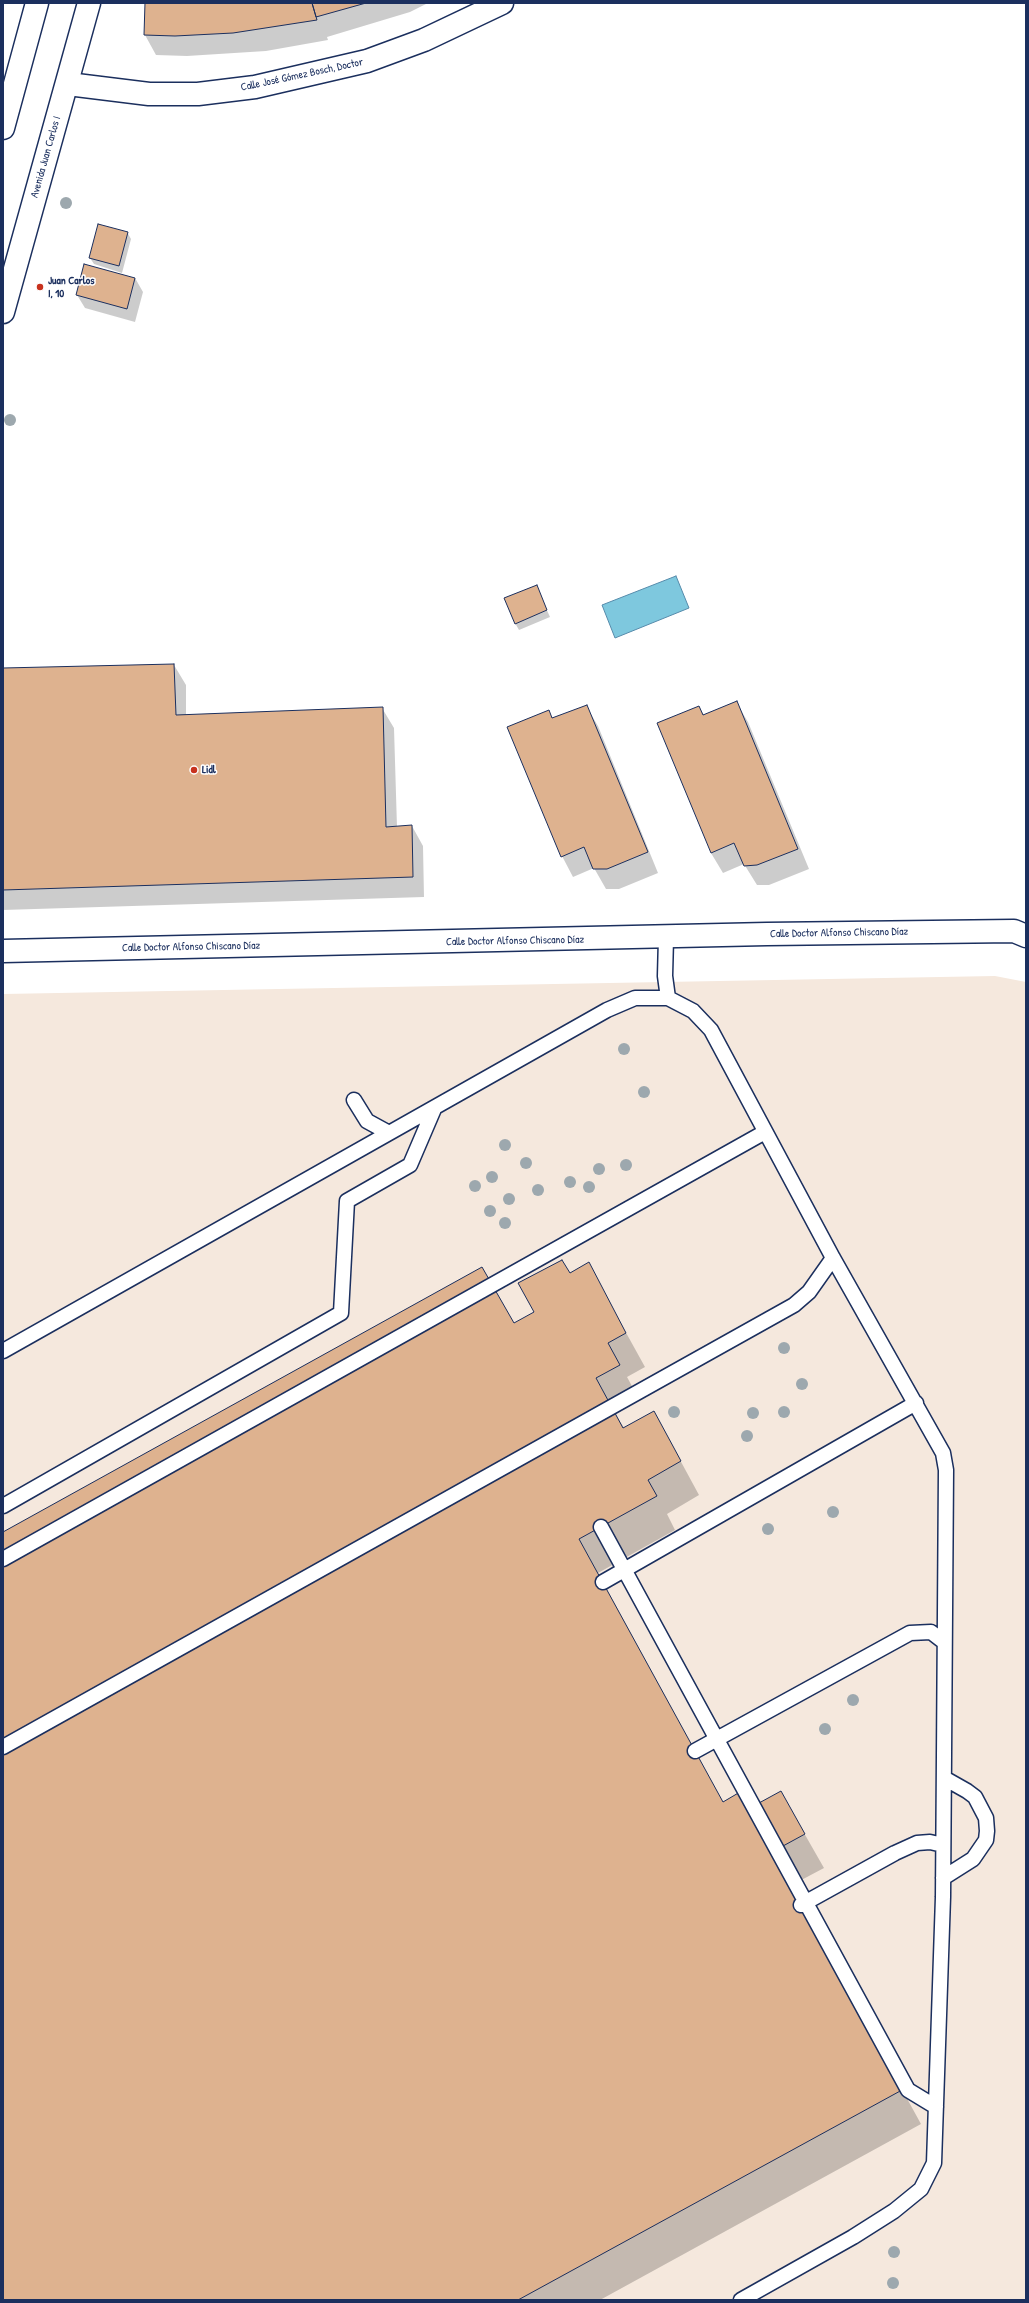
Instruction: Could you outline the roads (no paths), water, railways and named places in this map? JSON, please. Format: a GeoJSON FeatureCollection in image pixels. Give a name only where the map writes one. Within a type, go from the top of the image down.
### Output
{"type":"FeatureCollection","features":[{"type":"Feature","properties":{"kind":"street"},"geometry":{"type":"LineString","coordinates":[[3,128],[37,3]]}},
{"type":"Feature","properties":{"kind":"street","name":"Avenida Juan Carlos I"},"geometry":{"type":"LineString","coordinates":[[3,312],[90,3]]}},
{"type":"Feature","properties":{"kind":"street","name":"Calle José Gómez Bosch, Doctor"},"geometry":{"type":"LineString","coordinates":[[68,84],[149,94],[198,94],[255,87],[367,61],[424,40],[502,3]]}},
{"type":"Feature","properties":{"kind":"street","name":"Calle Doctor Alfonso Chiscano Díaz"},"geometry":{"type":"LineString","coordinates":[[3,951],[666,938],[767,934],[1014,931],[1026,936]]}},
{"type":"Feature","properties":{"kind":"lane"},"geometry":{"type":"LineString","coordinates":[[666,938],[666,976],[668,998]]}},
{"type":"Feature","properties":{"kind":"lane"},"geometry":{"type":"LineString","coordinates":[[3,1351],[607,1010],[635,998],[668,998],[693,1011],[711,1030],[833,1258],[916,1403],[943,1454],[946,1470],[943,1878],[934,2163],[920,2189],[894,2211],[852,2237],[741,2300]]}},
{"type":"Feature","properties":{"kind":"lane"},"geometry":{"type":"LineString","coordinates":[[354,1100],[367,1122],[389,1133]]}},
{"type":"Feature","properties":{"kind":"lane"},"geometry":{"type":"LineString","coordinates":[[3,1506],[341,1313],[347,1201],[410,1165],[434,1109]]}},
{"type":"Feature","properties":{"kind":"lane"},"geometry":{"type":"LineString","coordinates":[[3,1559],[765,1132]]}},
{"type":"Feature","properties":{"kind":"lane"},"geometry":{"type":"LineString","coordinates":[[3,1747],[794,1305],[809,1292],[833,1258]]}},
{"type":"Feature","properties":{"kind":"lane"},"geometry":{"type":"LineString","coordinates":[[603,1582],[916,1403]]}},
{"type":"Feature","properties":{"kind":"lane"},"geometry":{"type":"LineString","coordinates":[[601,1527],[908,2090],[936,2106]]}},
{"type":"Feature","properties":{"kind":"lane"},"geometry":{"type":"LineString","coordinates":[[695,1751],[910,1633],[931,1632],[944,1642]]}},
{"type":"Feature","properties":{"kind":"lane"},"geometry":{"type":"LineString","coordinates":[[943,1878],[973,1859],[986,1840],[987,1831],[986,1818],[975,1797],[967,1790],[944,1778]]}},
{"type":"Feature","properties":{"kind":"lane"},"geometry":{"type":"LineString","coordinates":[[801,1905],[895,1853],[917,1843],[930,1842],[943,1845]]}},
{"type":"Feature","properties":{"kind":"water"},"geometry":{"type":"Polygon","coordinates":[[[676,576],[689,608],[615,638],[602,605],[676,576]]]}},
{"type":"Feature","properties":{"kind":"place","name":"Juan Carlos I, 10"},"geometry":{"type":"Point","coordinates":[40,287]}},
{"type":"Feature","properties":{"kind":"place","name":"Lidl"},"geometry":{"type":"Point","coordinates":[194,770]}}]}
